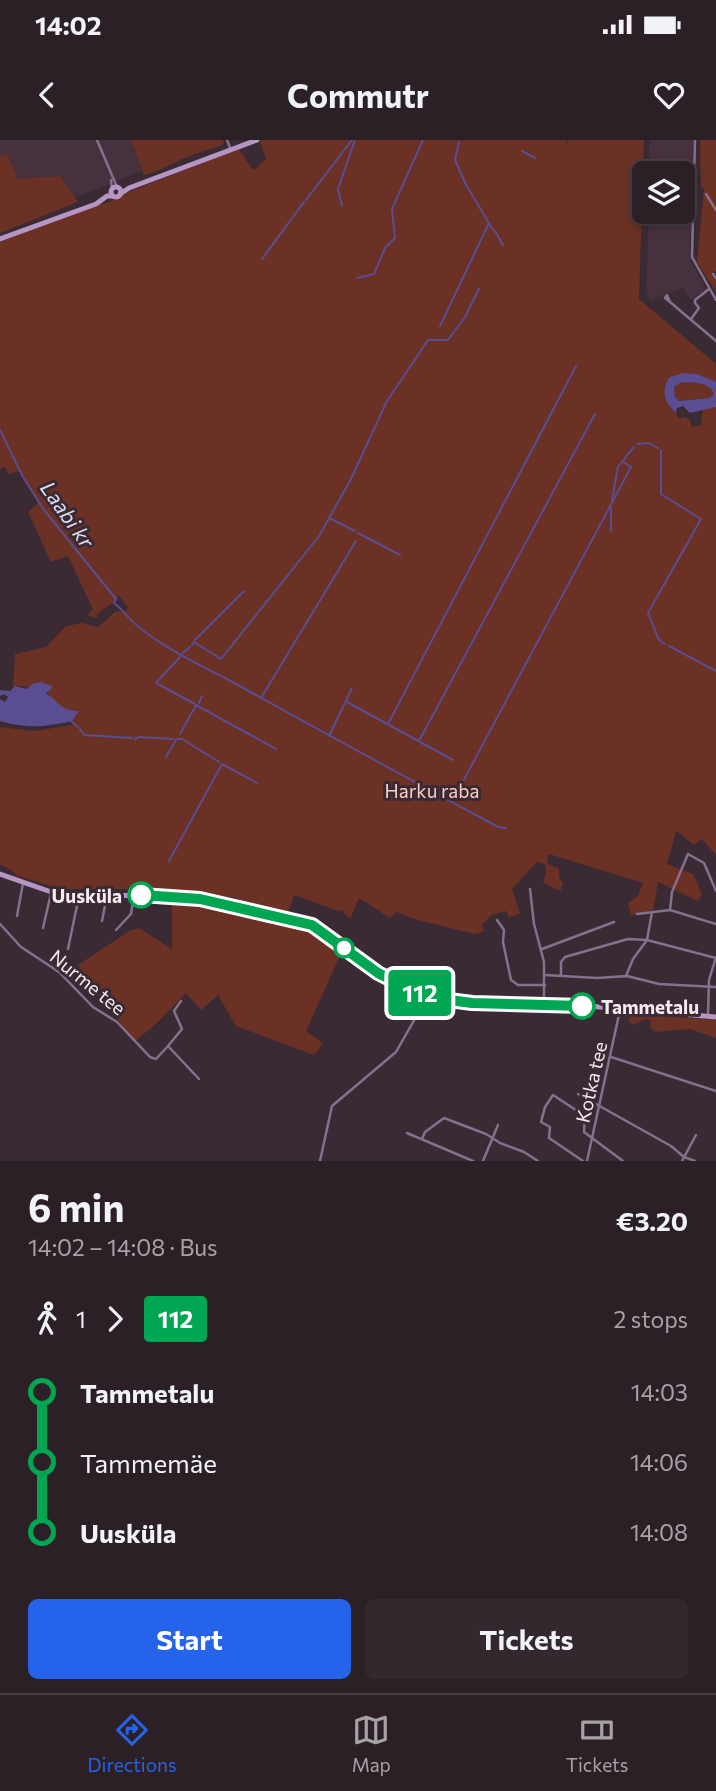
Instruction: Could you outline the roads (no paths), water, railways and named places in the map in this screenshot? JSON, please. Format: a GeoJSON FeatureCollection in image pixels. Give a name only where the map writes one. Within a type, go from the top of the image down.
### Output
{"type":"FeatureCollection","features":[{"type":"Feature","properties":{"kind":"street"},"geometry":{"type":"LineString","coordinates":[[97,140],[115,191]]}},
{"type":"Feature","properties":{"kind":"street"},"geometry":{"type":"LineString","coordinates":[[227,140],[231,150]]}},
{"type":"Feature","properties":{"kind":"street"},"geometry":{"type":"LineString","coordinates":[[0,239],[115,191],[257,140]]}},
{"type":"Feature","properties":{"kind":"street"},"geometry":{"type":"LineString","coordinates":[[695,140],[692,257],[716,300]]}},
{"type":"Feature","properties":{"kind":"street"},"geometry":{"type":"LineString","coordinates":[[706,194],[716,210]]}},
{"type":"Feature","properties":{"kind":"street"},"geometry":{"type":"LineString","coordinates":[[691,319],[699,308],[695,300],[709,289]]}},
{"type":"Feature","properties":{"kind":"street"},"geometry":{"type":"LineString","coordinates":[[670,302],[716,341]]}},
{"type":"Feature","properties":{"kind":"street"},"geometry":{"type":"LineString","coordinates":[[670,911],[672,892],[688,854],[704,863],[716,891]]}},
{"type":"Feature","properties":{"kind":"street"},"geometry":{"type":"LineString","coordinates":[[0,874],[51,892],[79,896],[134,895],[200,899],[302,922],[324,932],[378,973],[428,996],[472,1003],[544,1003],[716,1017]]}},
{"type":"Feature","properties":{"kind":"street"},"geometry":{"type":"LineString","coordinates":[[16,916],[23,883]]}},
{"type":"Feature","properties":{"kind":"street"},"geometry":{"type":"LineString","coordinates":[[530,889],[534,924],[542,950],[544,1003]]}},
{"type":"Feature","properties":{"kind":"street"},"geometry":{"type":"LineString","coordinates":[[43,928],[51,892]]}},
{"type":"Feature","properties":{"kind":"street"},"geometry":{"type":"LineString","coordinates":[[102,921],[107,895]]}},
{"type":"Feature","properties":{"kind":"street"},"geometry":{"type":"LineString","coordinates":[[116,930],[131,914],[134,895]]}},
{"type":"Feature","properties":{"kind":"street"},"geometry":{"type":"LineString","coordinates":[[68,949],[79,896]]}},
{"type":"Feature","properties":{"kind":"street"},"geometry":{"type":"LineString","coordinates":[[637,914],[670,911],[716,924]]}},
{"type":"Feature","properties":{"kind":"street"},"geometry":{"type":"LineString","coordinates":[[626,976],[633,959],[647,940],[652,912]]}},
{"type":"Feature","properties":{"kind":"street"},"geometry":{"type":"LineString","coordinates":[[497,920],[504,930],[503,942],[510,977],[518,985],[545,985]]}},
{"type":"Feature","properties":{"kind":"street"},"geometry":{"type":"LineString","coordinates":[[542,950],[614,922]]}},
{"type":"Feature","properties":{"kind":"street","name":"Nurme tee"},"geometry":{"type":"LineString","coordinates":[[0,924],[21,947],[59,972],[93,1007],[117,1022],[150,1057],[158,1057],[168,1046]]}},
{"type":"Feature","properties":{"kind":"street"},"geometry":{"type":"LineString","coordinates":[[561,975],[561,962],[565,957],[628,939],[647,940],[716,957],[708,987],[708,1017]]}},
{"type":"Feature","properties":{"kind":"street"},"geometry":{"type":"LineString","coordinates":[[545,975],[597,978],[626,976],[659,984],[716,987]]}},
{"type":"Feature","properties":{"kind":"street"},"geometry":{"type":"LineString","coordinates":[[320,1161],[332,1107],[396,1052],[428,996]]}},
{"type":"Feature","properties":{"kind":"street"},"geometry":{"type":"LineString","coordinates":[[181,1001],[174,1011],[182,1029],[168,1046],[199,1079]]}},
{"type":"Feature","properties":{"kind":"street","name":"Kotka tee"},"geometry":{"type":"LineString","coordinates":[[586,1160],[621,1010]]}},
{"type":"Feature","properties":{"kind":"street"},"geometry":{"type":"LineString","coordinates":[[611,1057],[716,1091]]}},
{"type":"Feature","properties":{"kind":"street"},"geometry":{"type":"LineString","coordinates":[[578,1094],[671,1146],[683,1159],[695,1161]]}},
{"type":"Feature","properties":{"kind":"street"},"geometry":{"type":"LineString","coordinates":[[594,1161],[586,1160],[549,1138],[550,1127],[542,1124],[541,1120],[553,1095],[585,1116],[584,1132],[623,1161]]}},
{"type":"Feature","properties":{"kind":"street"},"geometry":{"type":"LineString","coordinates":[[422,1139],[425,1132],[444,1118],[538,1161]]}},
{"type":"Feature","properties":{"kind":"street"},"geometry":{"type":"LineString","coordinates":[[483,1161],[498,1125]]}},
{"type":"Feature","properties":{"kind":"street"},"geometry":{"type":"LineString","coordinates":[[407,1133],[473,1161]]}},
{"type":"Feature","properties":{"kind":"street"},"geometry":{"type":"LineString","coordinates":[[683,1159],[696,1135]]}},
{"type":"Feature","properties":{"kind":"waterway"},"geometry":{"type":"LineString","coordinates":[[306,200],[352,140]]}},
{"type":"Feature","properties":{"kind":"waterway"},"geometry":{"type":"LineString","coordinates":[[342,206],[338,189],[355,140]]}},
{"type":"Feature","properties":{"kind":"waterway"},"geometry":{"type":"LineString","coordinates":[[357,278],[374,274],[385,248],[395,238],[392,209],[423,140]]}},
{"type":"Feature","properties":{"kind":"waterway"},"geometry":{"type":"LineString","coordinates":[[459,142],[455,160],[467,187]]}},
{"type":"Feature","properties":{"kind":"waterway"},"geometry":{"type":"LineString","coordinates":[[522,151],[535,158]]}},
{"type":"Feature","properties":{"kind":"waterway"},"geometry":{"type":"LineString","coordinates":[[468,188],[493,230]]}},
{"type":"Feature","properties":{"kind":"waterway"},"geometry":{"type":"LineString","coordinates":[[262,259],[304,202]]}},
{"type":"Feature","properties":{"kind":"waterway"},"geometry":{"type":"LineString","coordinates":[[440,326],[489,223]]}},
{"type":"Feature","properties":{"kind":"waterway"},"geometry":{"type":"LineString","coordinates":[[495,231],[503,245]]}},
{"type":"Feature","properties":{"kind":"waterway"},"geometry":{"type":"LineString","coordinates":[[192,645],[194,642],[221,659],[319,536],[350,481],[387,401],[428,340],[448,340],[465,317],[479,289]]}},
{"type":"Feature","properties":{"kind":"waterway"},"geometry":{"type":"LineString","coordinates":[[388,724],[576,366]]}},
{"type":"Feature","properties":{"kind":"waterway"},"geometry":{"type":"LineString","coordinates":[[419,741],[595,414]]}},
{"type":"Feature","properties":{"kind":"waterway","name":"Laabi kr"},"geometry":{"type":"LineString","coordinates":[[0,430],[23,477],[44,510],[116,599],[114,603],[121,609]]}},
{"type":"Feature","properties":{"kind":"waterway"},"geometry":{"type":"LineString","coordinates":[[637,444],[649,443],[658,448]]}},
{"type":"Feature","properties":{"kind":"waterway"},"geometry":{"type":"LineString","coordinates":[[624,459],[634,447]]}},
{"type":"Feature","properties":{"kind":"waterway"},"geometry":{"type":"LineString","coordinates":[[661,450],[661,494],[701,519],[648,613],[659,640],[665,644]]}},
{"type":"Feature","properties":{"kind":"waterway"},"geometry":{"type":"LineString","coordinates":[[452,802],[631,467],[622,461]]}},
{"type":"Feature","properties":{"kind":"waterway"},"geometry":{"type":"LineString","coordinates":[[612,500],[618,467],[622,462]]}},
{"type":"Feature","properties":{"kind":"waterway"},"geometry":{"type":"LineString","coordinates":[[611,508],[611,531]]}},
{"type":"Feature","properties":{"kind":"waterway"},"geometry":{"type":"LineString","coordinates":[[329,518],[355,531]]}},
{"type":"Feature","properties":{"kind":"waterway"},"geometry":{"type":"LineString","coordinates":[[358,533],[400,555]]}},
{"type":"Feature","properties":{"kind":"waterway"},"geometry":{"type":"LineString","coordinates":[[261,698],[356,541]]}},
{"type":"Feature","properties":{"kind":"waterway"},"geometry":{"type":"LineString","coordinates":[[195,640],[244,591]]}},
{"type":"Feature","properties":{"kind":"waterway"},"geometry":{"type":"LineString","coordinates":[[122,610],[145,632],[176,652],[498,827],[506,828]]}},
{"type":"Feature","properties":{"kind":"waterway"},"geometry":{"type":"LineString","coordinates":[[669,646],[716,671]]}},
{"type":"Feature","properties":{"kind":"waterway"},"geometry":{"type":"LineString","coordinates":[[183,653],[190,647]]}},
{"type":"Feature","properties":{"kind":"waterway"},"geometry":{"type":"LineString","coordinates":[[180,657],[156,683],[195,704]]}},
{"type":"Feature","properties":{"kind":"waterway"},"geometry":{"type":"LineString","coordinates":[[329,736],[352,688]]}},
{"type":"Feature","properties":{"kind":"waterway"},"geometry":{"type":"LineString","coordinates":[[199,703],[202,696]]}},
{"type":"Feature","properties":{"kind":"waterway"},"geometry":{"type":"LineString","coordinates":[[347,702],[453,760]]}},
{"type":"Feature","properties":{"kind":"waterway"},"geometry":{"type":"LineString","coordinates":[[180,734],[196,705],[276,749]]}},
{"type":"Feature","properties":{"kind":"waterway"},"geometry":{"type":"LineString","coordinates":[[71,721],[78,727]]}},
{"type":"Feature","properties":{"kind":"waterway"},"geometry":{"type":"LineString","coordinates":[[80,729],[84,735],[132,738]]}},
{"type":"Feature","properties":{"kind":"waterway"},"geometry":{"type":"LineString","coordinates":[[135,739],[173,739]]}},
{"type":"Feature","properties":{"kind":"waterway"},"geometry":{"type":"LineString","coordinates":[[176,739],[182,739],[219,762]]}},
{"type":"Feature","properties":{"kind":"waterway"},"geometry":{"type":"LineString","coordinates":[[166,757],[176,740]]}},
{"type":"Feature","properties":{"kind":"waterway"},"geometry":{"type":"LineString","coordinates":[[169,861],[222,764],[257,783]]}},
{"type":"Feature","properties":{"kind":"place","name":"Uusküla"},"geometry":{"type":"Point","coordinates":[141,895]}},
{"type":"Feature","properties":{"kind":"place","name":"Tammetalu"},"geometry":{"type":"Point","coordinates":[582,1006]}},
{"type":"Feature","properties":{"kind":"park label","name":"Harku raba"},"geometry":{"type":"Point","coordinates":[432,790]}}]}
